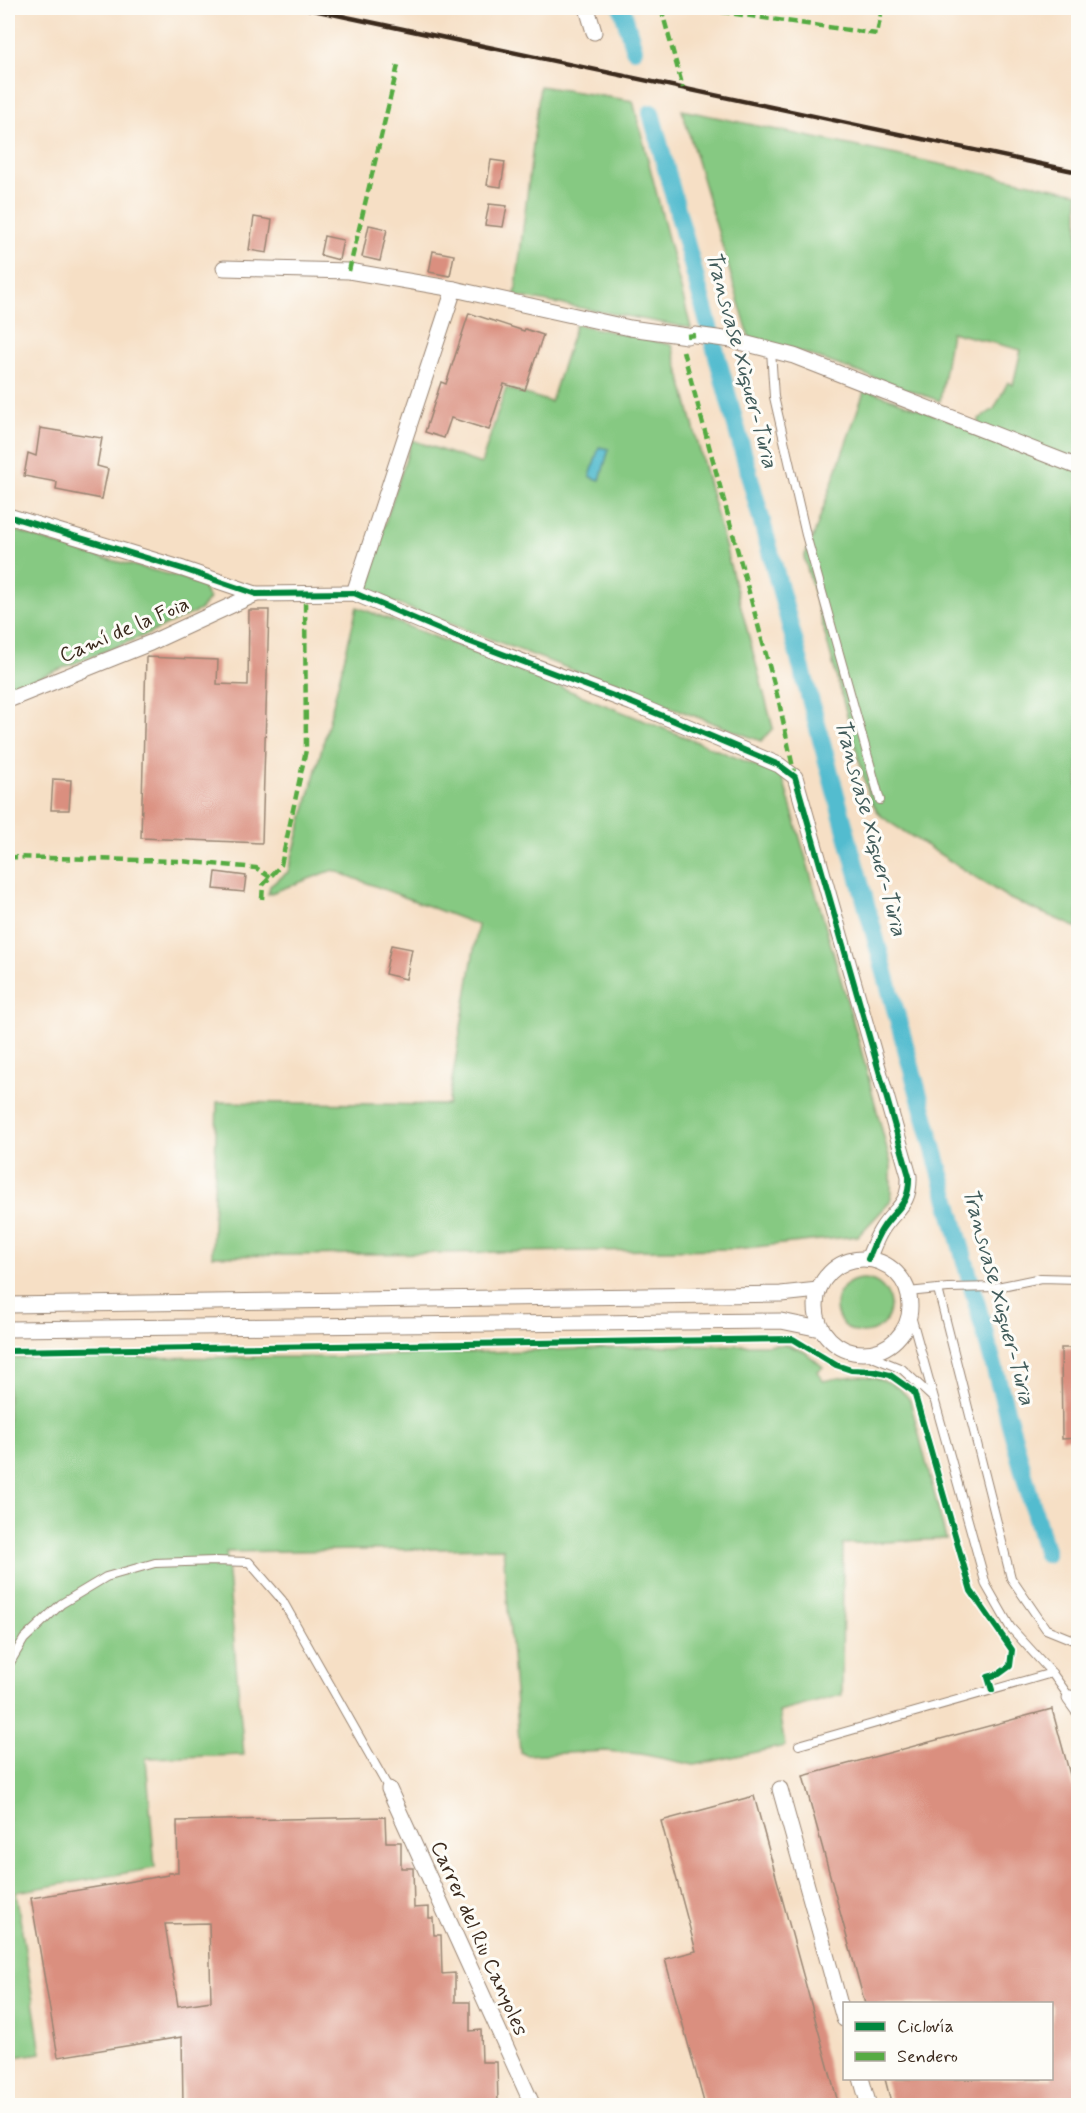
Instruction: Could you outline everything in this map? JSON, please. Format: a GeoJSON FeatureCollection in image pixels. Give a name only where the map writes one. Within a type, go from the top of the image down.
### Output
{"type":"FeatureCollection","features":[{"type":"Feature","properties":{"kind":"street"},"geometry":{"type":"LineString","coordinates":[[587,8],[594,32]]}},
{"type":"Feature","properties":{"kind":"street"},"geometry":{"type":"LineString","coordinates":[[224,268],[349,270],[454,289],[630,328],[732,340],[794,356],[1078,467]]}},
{"type":"Feature","properties":{"kind":"street"},"geometry":{"type":"LineString","coordinates":[[354,593],[454,289]]}},
{"type":"Feature","properties":{"kind":"street"},"geometry":{"type":"LineString","coordinates":[[8,516],[183,569],[256,594],[354,593],[454,636],[632,702],[778,765],[795,777],[909,1176],[909,1192],[900,1209],[883,1228],[868,1259]]}},
{"type":"Feature","properties":{"kind":"street","name":"Camí de la Foia"},"geometry":{"type":"LineString","coordinates":[[8,700],[150,643],[256,594]]}},
{"type":"Feature","properties":{"kind":"street"},"geometry":{"type":"LineString","coordinates":[[868,1259],[893,1270],[902,1280],[908,1292],[910,1312],[899,1337],[884,1348],[865,1354],[851,1353],[828,1340],[820,1329],[815,1303],[818,1290],[826,1276],[838,1266],[852,1260],[868,1259]]}},
{"type":"Feature","properties":{"kind":"street"},"geometry":{"type":"LineString","coordinates":[[8,1305],[781,1294],[818,1290]]}},
{"type":"Feature","properties":{"kind":"street"},"geometry":{"type":"LineString","coordinates":[[8,1329],[781,1321],[820,1329]]}},
{"type":"Feature","properties":{"kind":"street","name":"Carrer del Riu Canyoles"},"geometry":{"type":"LineString","coordinates":[[389,1789],[533,2106]]}},
{"type":"Feature","properties":{"kind":"street"},"geometry":{"type":"LineString","coordinates":[[780,1789],[843,2015]]}},
{"type":"Feature","properties":{"kind":"street"},"geometry":{"type":"LineString","coordinates":[[861,2080],[869,2106]]}},
{"type":"Feature","properties":{"kind":"lane"},"geometry":{"type":"LineString","coordinates":[[771,350],[774,397],[806,535],[880,800]]}},
{"type":"Feature","properties":{"kind":"lane"},"geometry":{"type":"LineString","coordinates":[[908,1292],[997,1287],[1041,1278],[1078,1279]]}},
{"type":"Feature","properties":{"kind":"lane"},"geometry":{"type":"LineString","coordinates":[[938,1289],[1011,1578],[1046,1629],[1078,1642]]}},
{"type":"Feature","properties":{"kind":"lane"},"geometry":{"type":"LineString","coordinates":[[910,1312],[986,1585],[1010,1628],[1052,1673],[1074,1704]]}},
{"type":"Feature","properties":{"kind":"lane"},"geometry":{"type":"LineString","coordinates":[[865,1354],[902,1370],[933,1398]]}},
{"type":"Feature","properties":{"kind":"lane"},"geometry":{"type":"LineString","coordinates":[[8,1666],[24,1639],[61,1604],[106,1577],[155,1563],[249,1562],[282,1600],[389,1789]]}},
{"type":"Feature","properties":{"kind":"lane"},"geometry":{"type":"LineString","coordinates":[[799,1745],[1052,1673]]}},
{"type":"Feature","properties":{"kind":"green space"},"geometry":{"type":"Polygon","coordinates":[[[540,86],[633,101],[691,328],[515,296],[540,86]]]}},
{"type":"Feature","properties":{"kind":"green space"},"geometry":{"type":"Polygon","coordinates":[[[682,110],[1078,193],[1078,928],[1010,899],[880,815],[870,800],[804,557],[865,389],[976,430],[979,419],[994,409],[1008,382],[1013,385],[1021,350],[951,332],[940,401],[804,353],[750,340],[682,110]]]}},
{"type":"Feature","properties":{"kind":"green space"},"geometry":{"type":"Polygon","coordinates":[[[576,324],[672,345],[773,728],[761,741],[363,591],[412,440],[481,464],[506,388],[551,402],[576,324]]]}},
{"type":"Feature","properties":{"kind":"green space"},"geometry":{"type":"Polygon","coordinates":[[[8,528],[83,553],[187,579],[202,586],[209,599],[200,610],[148,634],[8,690],[8,528]]]}},
{"type":"Feature","properties":{"kind":"green space"},"geometry":{"type":"Polygon","coordinates":[[[357,607],[782,776],[859,1042],[891,1164],[891,1201],[858,1236],[736,1249],[212,1256],[217,1102],[448,1105],[478,925],[333,870],[268,894],[270,886],[288,872],[357,607]]]}},
{"type":"Feature","properties":{"kind":"green space"},"geometry":{"type":"Polygon","coordinates":[[[858,1279],[868,1279],[878,1283],[886,1291],[890,1306],[886,1321],[878,1329],[868,1333],[858,1333],[848,1329],[840,1321],[836,1311],[836,1301],[840,1291],[848,1283],[858,1279]]]}},
{"type":"Feature","properties":{"kind":"green space"},"geometry":{"type":"Polygon","coordinates":[[[699,1345],[787,1345],[805,1352],[823,1367],[818,1371],[823,1381],[859,1376],[881,1379],[892,1384],[910,1400],[946,1539],[843,1544],[842,1695],[779,1712],[785,1746],[694,1765],[641,1754],[606,1751],[526,1755],[520,1752],[503,1548],[226,1552],[244,1755],[146,1758],[155,1868],[16,1892],[41,2053],[8,2058],[8,1358],[336,1357],[699,1345]]]}},
{"type":"Feature","properties":{"kind":"water"},"geometry":{"type":"Polygon","coordinates":[[[599,447],[609,449],[600,480],[590,477],[599,447]]]}},
{"type":"Feature","properties":{"kind":"building"},"geometry":{"type":"Polygon","coordinates":[[[491,160],[505,162],[501,187],[487,185],[491,160]]]}},
{"type":"Feature","properties":{"kind":"building"},"geometry":{"type":"Polygon","coordinates":[[[489,204],[507,206],[503,227],[485,225],[489,204]]]}},
{"type":"Feature","properties":{"kind":"building"},"geometry":{"type":"Polygon","coordinates":[[[254,217],[272,220],[267,253],[249,250],[254,217]]]}},
{"type":"Feature","properties":{"kind":"building"},"geometry":{"type":"Polygon","coordinates":[[[369,225],[387,229],[380,261],[362,257],[369,225]]]}},
{"type":"Feature","properties":{"kind":"building"},"geometry":{"type":"Polygon","coordinates":[[[324,236],[343,240],[339,260],[320,255],[324,236]]]}},
{"type":"Feature","properties":{"kind":"building"},"geometry":{"type":"Polygon","coordinates":[[[433,251],[454,255],[450,276],[429,272],[433,251]]]}},
{"type":"Feature","properties":{"kind":"building"},"geometry":{"type":"Polygon","coordinates":[[[469,313],[543,335],[525,390],[504,384],[489,430],[451,418],[444,438],[425,432],[441,382],[446,384],[469,313]]]}},
{"type":"Feature","properties":{"kind":"building"},"geometry":{"type":"Polygon","coordinates":[[[40,428],[102,438],[97,466],[108,469],[102,499],[56,490],[57,482],[24,476],[28,453],[36,456],[40,428]]]}},
{"type":"Feature","properties":{"kind":"building"},"geometry":{"type":"Polygon","coordinates":[[[249,610],[269,610],[262,843],[141,838],[146,657],[218,660],[217,684],[248,685],[249,610]]]}},
{"type":"Feature","properties":{"kind":"building"},"geometry":{"type":"Polygon","coordinates":[[[53,779],[71,780],[69,810],[51,810],[53,779]]]}},
{"type":"Feature","properties":{"kind":"building"},"geometry":{"type":"Polygon","coordinates":[[[216,872],[246,876],[244,892],[214,889],[216,872]]]}},
{"type":"Feature","properties":{"kind":"building"},"geometry":{"type":"Polygon","coordinates":[[[391,945],[412,949],[406,979],[385,974],[391,945]]]}},
{"type":"Feature","properties":{"kind":"building"},"geometry":{"type":"Polygon","coordinates":[[[1061,1348],[1078,1348],[1078,1438],[1062,1439],[1061,1348]]]}},
{"type":"Feature","properties":{"kind":"building"},"geometry":{"type":"Polygon","coordinates":[[[1052,1709],[1078,1804],[1078,2106],[892,2106],[885,2080],[1053,2080],[1053,2002],[864,2002],[803,1776],[1052,1709]]]}},
{"type":"Feature","properties":{"kind":"building"},"geometry":{"type":"Polygon","coordinates":[[[754,1796],[839,2106],[705,2106],[665,1959],[696,1951],[661,1821],[754,1796]]]}},
{"type":"Feature","properties":{"kind":"building"},"geometry":{"type":"Polygon","coordinates":[[[385,1817],[386,1842],[401,1842],[401,1868],[413,1868],[414,1908],[429,1907],[429,1918],[433,1918],[434,1935],[441,1935],[442,1974],[455,1973],[455,2002],[470,2002],[470,2031],[481,2030],[482,2062],[497,2062],[498,2106],[183,2106],[182,2037],[58,2057],[31,1898],[178,1873],[177,1821],[385,1817]],[[209,1923],[165,1924],[178,2006],[211,2001],[209,1923]]]}},
{"type":"Feature","properties":{"kind":"waterway","name":"Transvase Xùquer-Tùria"},"geometry":{"type":"LineString","coordinates":[[622,8],[634,49]]}},
{"type":"Feature","properties":{"kind":"waterway","name":"Transvase Xùquer-Tùria"},"geometry":{"type":"LineString","coordinates":[[651,113],[851,850],[1046,1554]]}},
{"type":"Feature","properties":{"kind":"railway"},"geometry":{"type":"LineString","coordinates":[[304,8],[1078,172]]}},
{"type":"Feature","properties":{"kind":"marked path"},"geometry":{"type":"LineString","coordinates":[[661,8],[683,88]]}},
{"type":"Feature","properties":{"kind":"marked path"},"geometry":{"type":"LineString","coordinates":[[694,8],[877,34],[882,8]]}},
{"type":"Feature","properties":{"kind":"marked path"},"geometry":{"type":"LineString","coordinates":[[349,271],[399,61]]}},
{"type":"Feature","properties":{"kind":"marked path"},"geometry":{"type":"LineString","coordinates":[[687,336],[695,335]]}},
{"type":"Feature","properties":{"kind":"marked path"},"geometry":{"type":"LineString","coordinates":[[683,351],[779,702],[795,777]]}},
{"type":"Feature","properties":{"kind":"marked path"},"geometry":{"type":"LineString","coordinates":[[262,899],[263,885],[281,865],[306,750],[305,594]]}},
{"type":"Feature","properties":{"kind":"marked path"},"geometry":{"type":"LineString","coordinates":[[8,857],[180,861],[256,868],[270,877]]}},
{"type":"Feature","properties":{"kind":"cycle path"},"geometry":{"type":"LineString","coordinates":[[8,516],[183,569],[256,594],[354,593],[455,636],[632,703],[779,765],[795,777],[909,1176],[905,1200],[882,1229],[868,1259]]}},
{"type":"Feature","properties":{"kind":"cycle path"},"geometry":{"type":"LineString","coordinates":[[8,1351],[793,1339],[836,1365],[851,1370],[873,1371],[890,1375],[914,1392],[971,1591],[1012,1650],[1010,1666],[999,1674],[988,1677],[992,1690]]}}]}
